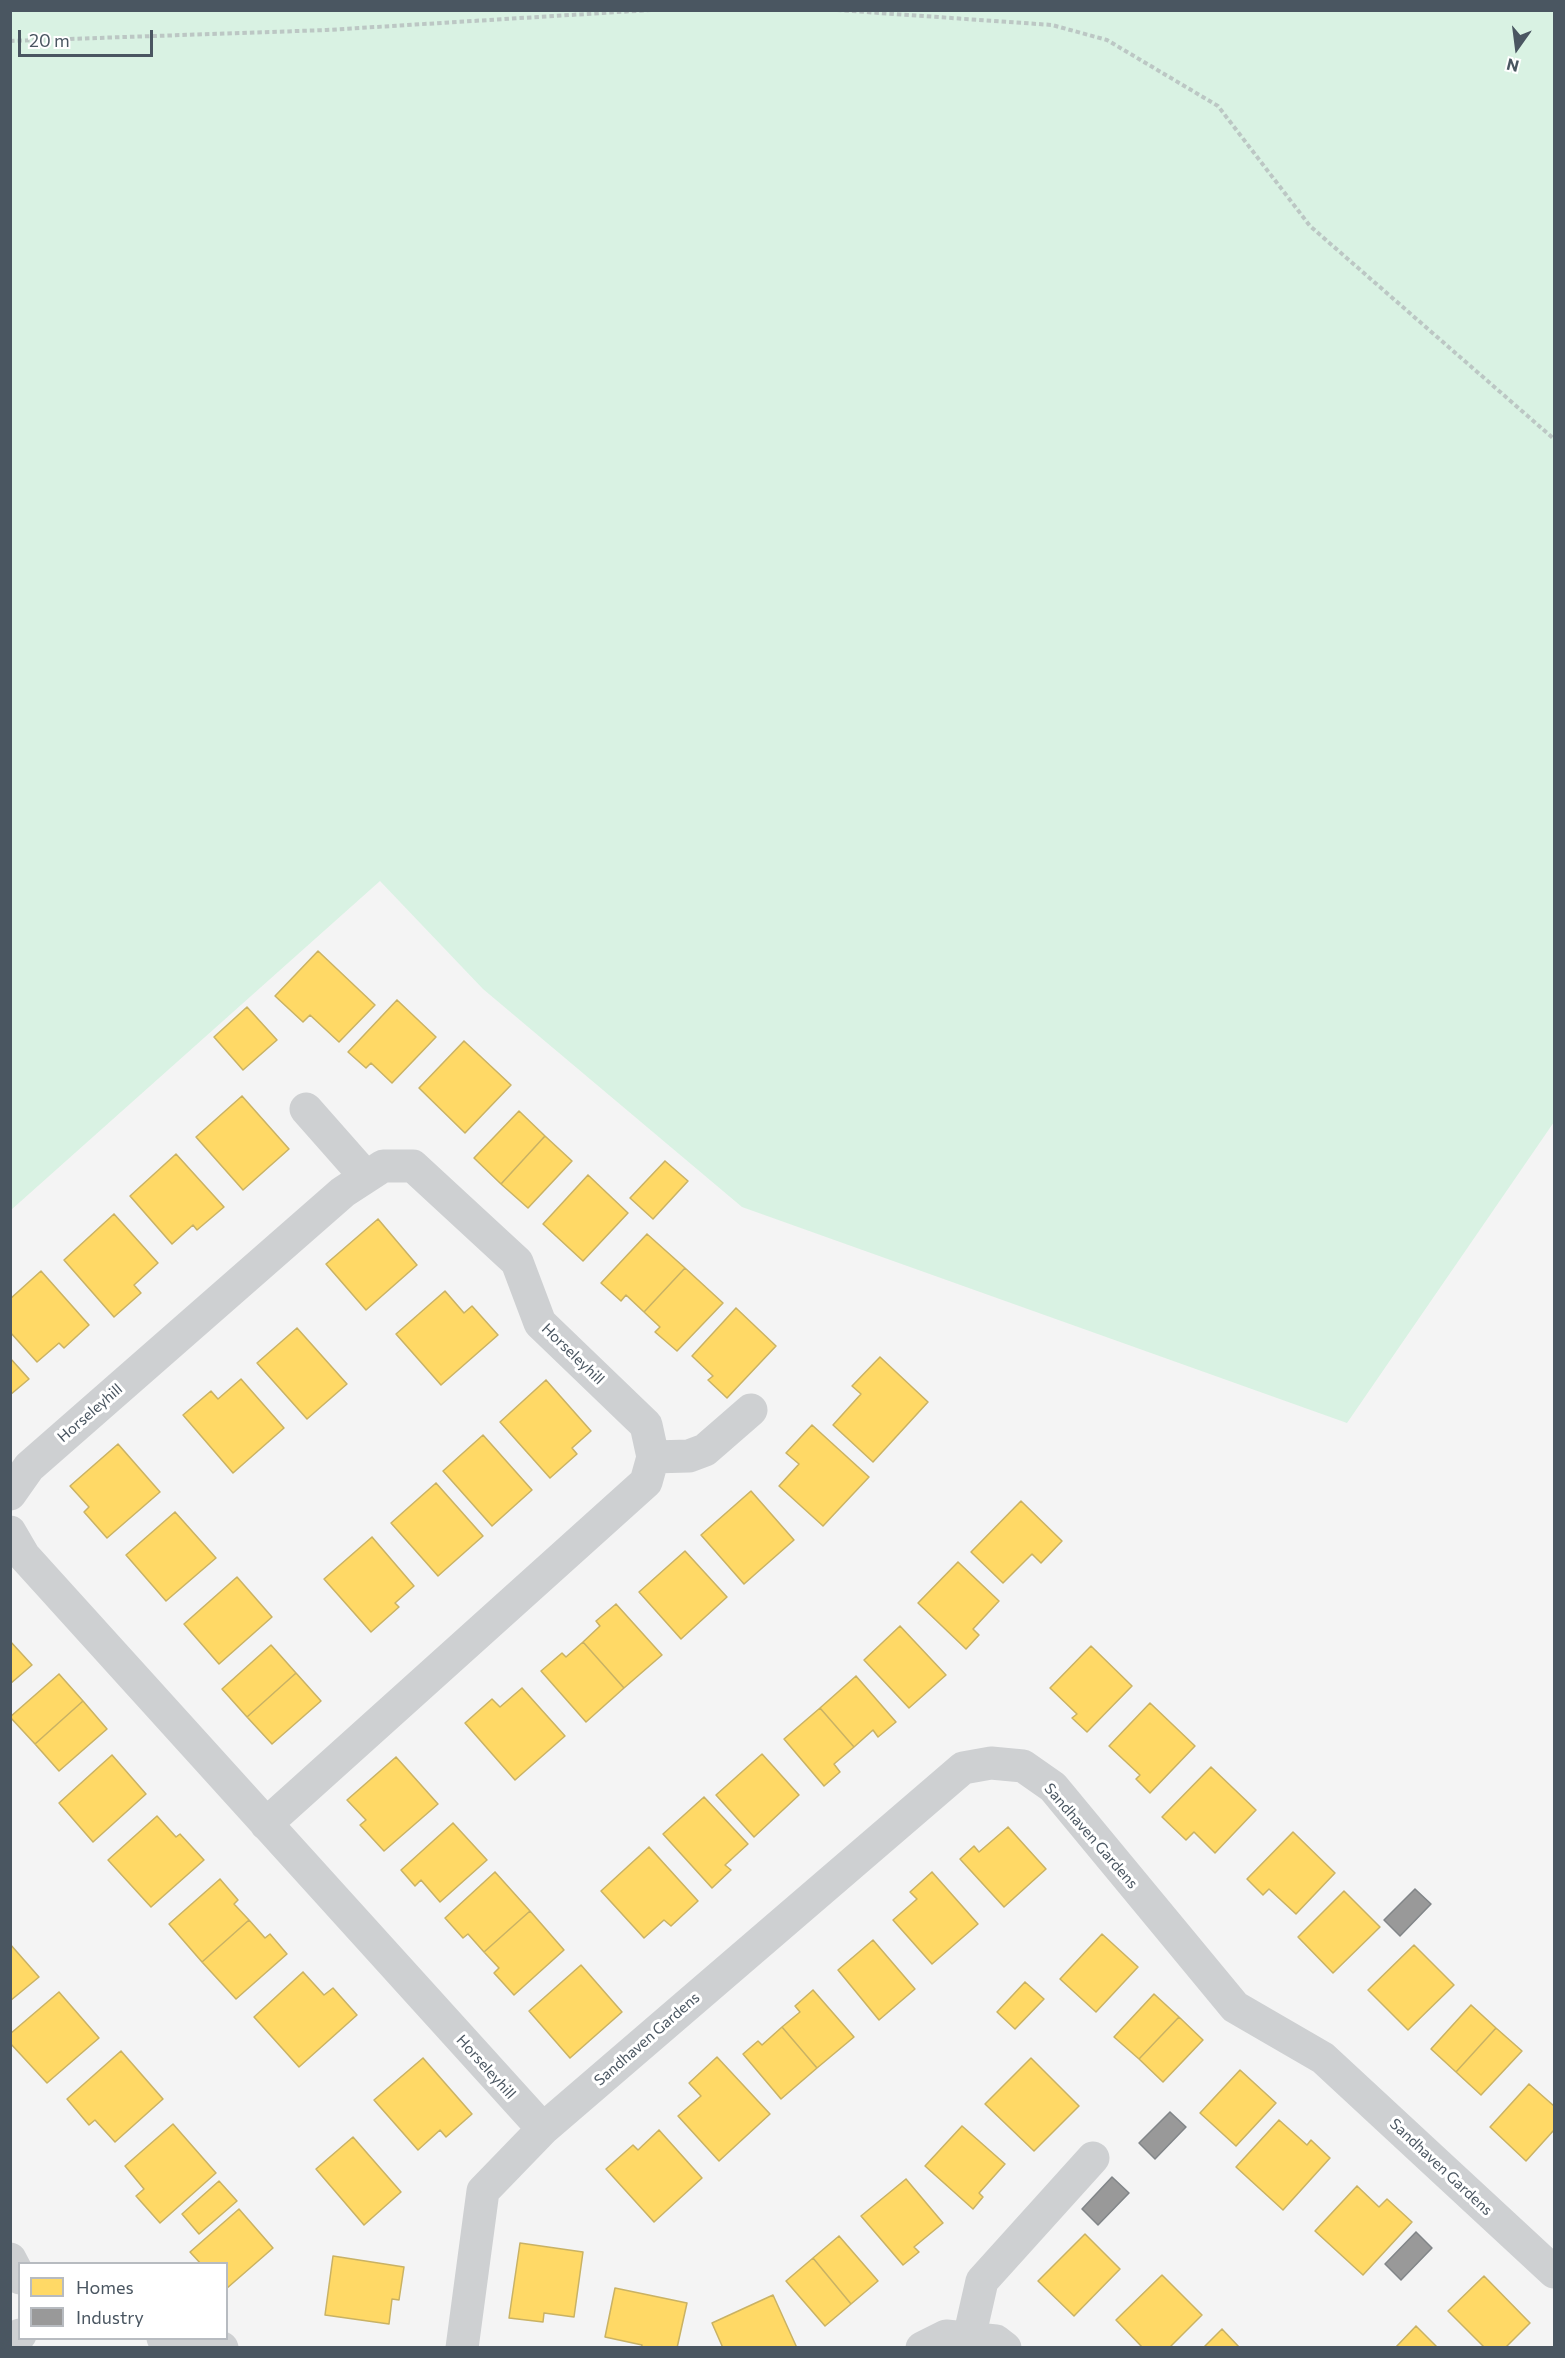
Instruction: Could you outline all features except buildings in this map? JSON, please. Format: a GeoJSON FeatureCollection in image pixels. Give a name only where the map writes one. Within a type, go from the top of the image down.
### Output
{"type":"FeatureCollection","features":[{"type":"Feature","properties":{"kind":"street"},"geometry":{"type":"LineString","coordinates":[[306,1109],[366,1177]]}},
{"type":"Feature","properties":{"kind":"street","name":"Horseleyhill"},"geometry":{"type":"LineString","coordinates":[[10,1494],[29,1467],[343,1192],[383,1166],[413,1166],[517,1262],[540,1323],[646,1425],[653,1457]]}},
{"type":"Feature","properties":{"kind":"street"},"geometry":{"type":"LineString","coordinates":[[266,1824],[646,1482],[653,1457],[688,1456],[705,1450],[751,1410]]}},
{"type":"Feature","properties":{"kind":"street","name":"Horseleyhill"},"geometry":{"type":"LineString","coordinates":[[10,1532],[24,1556],[543,2129]]}},
{"type":"Feature","properties":{"kind":"street","name":"Sandhaven Gardens"},"geometry":{"type":"LineString","coordinates":[[543,2129],[963,1768],[991,1762],[1023,1766],[1053,1787],[1235,2007],[1323,2058],[1554,2272]]}},
{"type":"Feature","properties":{"kind":"street"},"geometry":{"type":"LineString","coordinates":[[462,2348],[483,2192],[543,2129]]}},
{"type":"Feature","properties":{"kind":"street"},"geometry":{"type":"LineString","coordinates":[[969,2338],[982,2281],[1093,2158]]}},
{"type":"Feature","properties":{"kind":"street"},"geometry":{"type":"LineString","coordinates":[[10,2259],[18,2274]]}},
{"type":"Feature","properties":{"kind":"street"},"geometry":{"type":"LineString","coordinates":[[922,2348],[946,2337],[996,2341],[1005,2348]]}},
{"type":"Feature","properties":{"kind":"street"},"geometry":{"type":"LineString","coordinates":[[175,2340],[222,2348]]}},
{"type":"Feature","properties":{"kind":"path"},"geometry":{"type":"LineString","coordinates":[[10,41],[327,30],[651,10]]}},
{"type":"Feature","properties":{"kind":"path"},"geometry":{"type":"LineString","coordinates":[[837,10],[1052,25],[1107,40],[1218,106],[1310,226],[1554,439]]}},
{"type":"Feature","properties":{"kind":"green space"},"geometry":{"type":"Polygon","coordinates":[[[11,10],[1554,11],[1554,1122],[1347,1423],[742,1207],[483,989],[380,881],[11,1210],[11,10]]]}}]}
